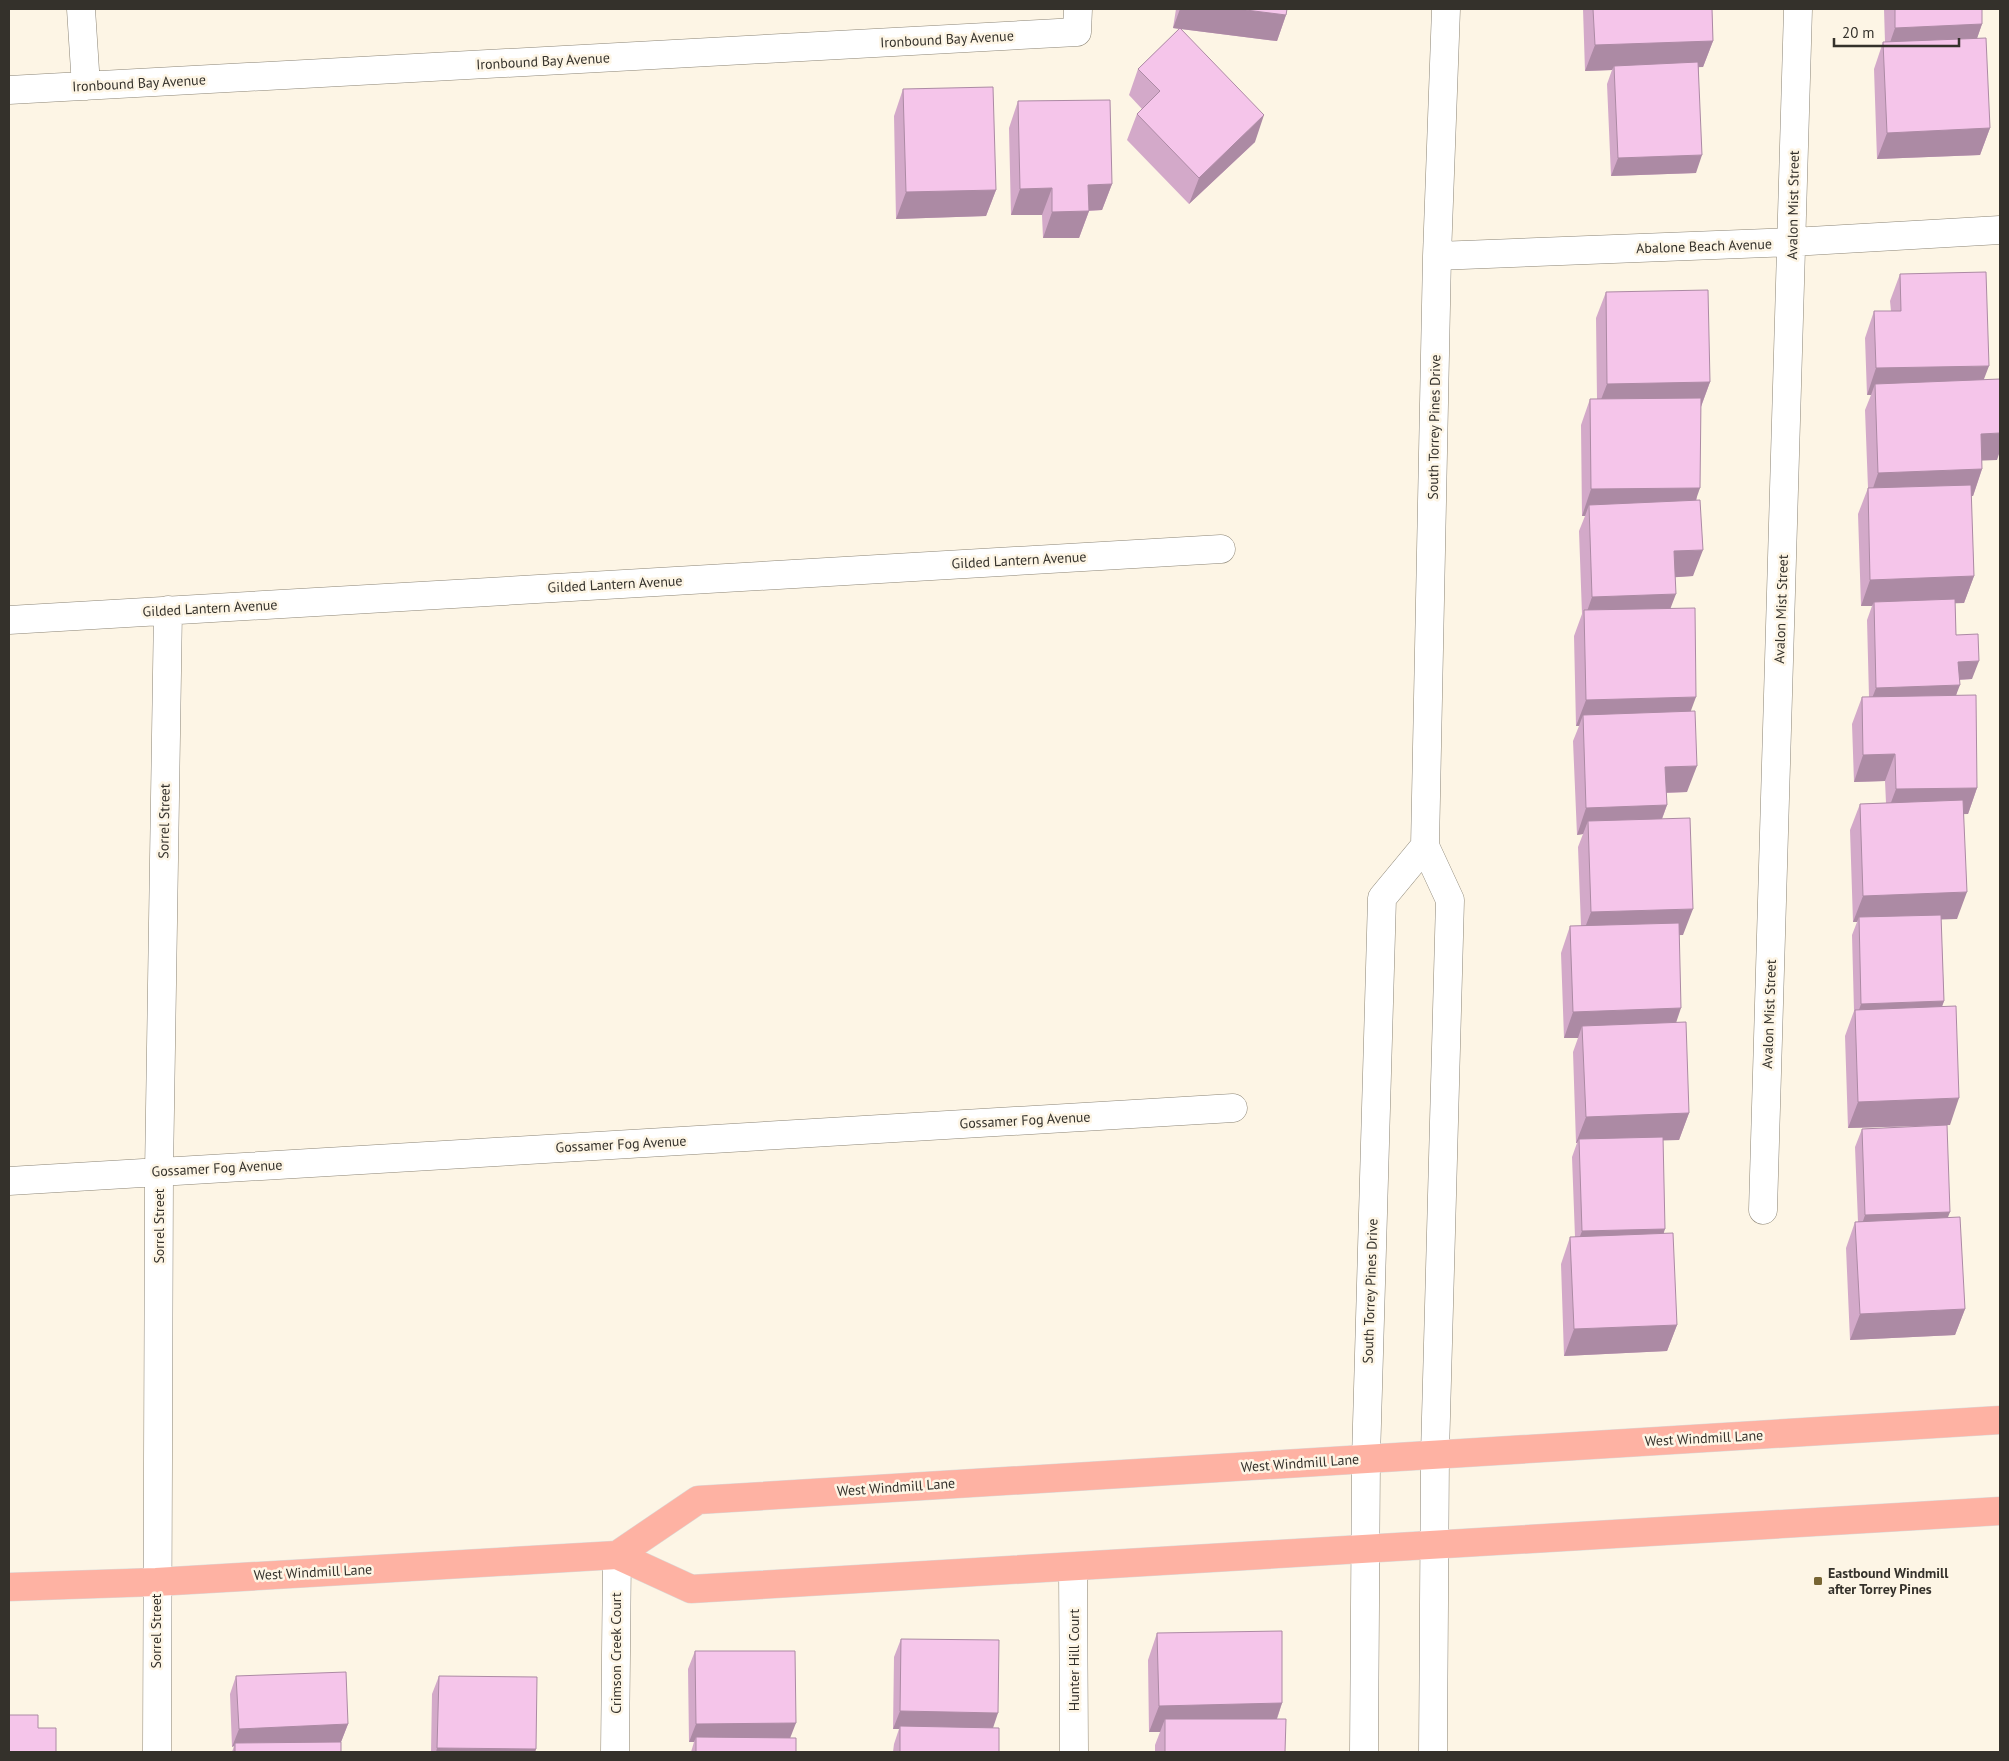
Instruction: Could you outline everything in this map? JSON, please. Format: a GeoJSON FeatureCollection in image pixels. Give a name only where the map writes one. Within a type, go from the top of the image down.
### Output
{"type":"FeatureCollection","features":[{"type":"Feature","properties":{"kind":"main road","name":"West Windmill Lane"},"geometry":{"type":"LineString","coordinates":[[617,1554],[698,1500],[2000,1420]]}},
{"type":"Feature","properties":{"kind":"main road","name":"West Windmill Lane"},"geometry":{"type":"LineString","coordinates":[[9,1587],[156,1582],[617,1554],[691,1589],[2000,1511]]}},
{"type":"Feature","properties":{"kind":"street"},"geometry":{"type":"LineString","coordinates":[[82,9],[86,86]]}},
{"type":"Feature","properties":{"kind":"street","name":"South Torrey Pines Drive"},"geometry":{"type":"LineString","coordinates":[[1433,1752],[1435,1454],[1450,900],[1425,846],[1437,256],[1446,9]]}},
{"type":"Feature","properties":{"kind":"street","name":"Avalon Mist Street"},"geometry":{"type":"LineString","coordinates":[[1762,1210],[1798,9]]}},
{"type":"Feature","properties":{"kind":"street","name":"Ironbound Bay Avenue"},"geometry":{"type":"LineString","coordinates":[[9,90],[1078,20]]}},
{"type":"Feature","properties":{"kind":"street","name":"Abalone Beach Avenue"},"geometry":{"type":"LineString","coordinates":[[1437,256],[1792,242],[2000,230]]}},
{"type":"Feature","properties":{"kind":"street","name":"Gilded Lantern Avenue"},"geometry":{"type":"LineString","coordinates":[[9,620],[1221,549]]}},
{"type":"Feature","properties":{"kind":"street","name":"Sorrel Street"},"geometry":{"type":"LineString","coordinates":[[157,1752],[156,1582],[159,1172],[168,610]]}},
{"type":"Feature","properties":{"kind":"street","name":"South Torrey Pines Drive"},"geometry":{"type":"LineString","coordinates":[[1364,1752],[1366,1458],[1382,898],[1425,846]]}},
{"type":"Feature","properties":{"kind":"street","name":"Gossamer Fog Avenue"},"geometry":{"type":"LineString","coordinates":[[9,1181],[1233,1108]]}},
{"type":"Feature","properties":{"kind":"street","name":"Crimson Creek Court"},"geometry":{"type":"LineString","coordinates":[[615,1752],[617,1554]]}},
{"type":"Feature","properties":{"kind":"street","name":"Hunter Hill Court"},"geometry":{"type":"LineString","coordinates":[[1073,1567],[1074,1752]]}},
{"type":"Feature","properties":{"kind":"building"},"geometry":{"type":"Polygon","coordinates":[[[1238,9],[1287,9],[1286,15],[1238,9]]]}},
{"type":"Feature","properties":{"kind":"building"},"geometry":{"type":"Polygon","coordinates":[[[1593,9],[1712,9],[1713,41],[1595,45],[1593,9]]]}},
{"type":"Feature","properties":{"kind":"building"},"geometry":{"type":"Polygon","coordinates":[[[1895,9],[1982,9],[1982,24],[1895,28],[1895,9]]]}},
{"type":"Feature","properties":{"kind":"building"},"geometry":{"type":"Polygon","coordinates":[[[1180,28],[1264,115],[1199,178],[1137,114],[1160,91],[1138,69],[1180,28]]]}},
{"type":"Feature","properties":{"kind":"building"},"geometry":{"type":"Polygon","coordinates":[[[1986,38],[1990,128],[1887,133],[1883,42],[1986,38]]]}},
{"type":"Feature","properties":{"kind":"building"},"geometry":{"type":"Polygon","coordinates":[[[1698,62],[1702,155],[1618,158],[1614,66],[1698,62]]]}},
{"type":"Feature","properties":{"kind":"building"},"geometry":{"type":"Polygon","coordinates":[[[993,87],[996,190],[906,192],[903,89],[993,87]]]}},
{"type":"Feature","properties":{"kind":"building"},"geometry":{"type":"Polygon","coordinates":[[[1110,100],[1112,184],[1088,185],[1089,211],[1052,212],[1052,188],[1020,189],[1018,101],[1110,100]]]}},
{"type":"Feature","properties":{"kind":"building"},"geometry":{"type":"Polygon","coordinates":[[[1986,272],[1989,366],[1876,368],[1874,311],[1901,311],[1900,274],[1986,272]]]}},
{"type":"Feature","properties":{"kind":"building"},"geometry":{"type":"Polygon","coordinates":[[[1708,290],[1710,382],[1607,384],[1606,292],[1708,290]]]}},
{"type":"Feature","properties":{"kind":"building"},"geometry":{"type":"Polygon","coordinates":[[[2000,379],[2000,433],[1981,434],[1982,469],[1878,473],[1875,384],[2000,379]]]}},
{"type":"Feature","properties":{"kind":"building"},"geometry":{"type":"Polygon","coordinates":[[[1701,398],[1700,488],[1591,489],[1590,399],[1701,398]]]}},
{"type":"Feature","properties":{"kind":"building"},"geometry":{"type":"Polygon","coordinates":[[[1971,485],[1974,576],[1870,580],[1868,488],[1971,485]]]}},
{"type":"Feature","properties":{"kind":"building"},"geometry":{"type":"Polygon","coordinates":[[[1700,500],[1703,550],[1674,551],[1676,594],[1592,597],[1589,505],[1700,500]]]}},
{"type":"Feature","properties":{"kind":"building"},"geometry":{"type":"Polygon","coordinates":[[[1955,599],[1956,635],[1978,634],[1979,661],[1958,662],[1960,685],[1876,688],[1874,602],[1955,599]]]}},
{"type":"Feature","properties":{"kind":"building"},"geometry":{"type":"Polygon","coordinates":[[[1695,608],[1696,697],[1586,700],[1584,610],[1695,608]]]}},
{"type":"Feature","properties":{"kind":"building"},"geometry":{"type":"Polygon","coordinates":[[[1976,695],[1977,788],[1896,789],[1895,754],[1863,755],[1862,697],[1976,695]]]}},
{"type":"Feature","properties":{"kind":"building"},"geometry":{"type":"Polygon","coordinates":[[[1695,711],[1697,766],[1665,767],[1667,805],[1586,808],[1583,715],[1695,711]]]}},
{"type":"Feature","properties":{"kind":"building"},"geometry":{"type":"Polygon","coordinates":[[[1963,800],[1967,892],[1863,896],[1860,804],[1963,800]]]}},
{"type":"Feature","properties":{"kind":"building"},"geometry":{"type":"Polygon","coordinates":[[[1690,818],[1693,909],[1591,912],[1588,821],[1690,818]]]}},
{"type":"Feature","properties":{"kind":"building"},"geometry":{"type":"Polygon","coordinates":[[[1941,915],[1944,1001],[1861,1004],[1859,917],[1941,915]]]}},
{"type":"Feature","properties":{"kind":"building"},"geometry":{"type":"Polygon","coordinates":[[[1679,923],[1681,1008],[1573,1012],[1570,926],[1679,923]]]}},
{"type":"Feature","properties":{"kind":"building"},"geometry":{"type":"Polygon","coordinates":[[[1956,1006],[1959,1098],[1858,1102],[1855,1010],[1956,1006]]]}},
{"type":"Feature","properties":{"kind":"building"},"geometry":{"type":"Polygon","coordinates":[[[1686,1022],[1689,1113],[1586,1117],[1582,1026],[1686,1022]]]}},
{"type":"Feature","properties":{"kind":"building"},"geometry":{"type":"Polygon","coordinates":[[[1947,1125],[1950,1212],[1865,1215],[1862,1129],[1947,1125]]]}},
{"type":"Feature","properties":{"kind":"building"},"geometry":{"type":"Polygon","coordinates":[[[1663,1137],[1665,1229],[1582,1231],[1579,1139],[1663,1137]]]}},
{"type":"Feature","properties":{"kind":"building"},"geometry":{"type":"Polygon","coordinates":[[[1960,1217],[1965,1309],[1860,1314],[1855,1222],[1960,1217]]]}},
{"type":"Feature","properties":{"kind":"building"},"geometry":{"type":"Polygon","coordinates":[[[1673,1233],[1677,1325],[1574,1329],[1570,1237],[1673,1233]]]}},
{"type":"Feature","properties":{"kind":"building"},"geometry":{"type":"Polygon","coordinates":[[[1282,1631],[1282,1703],[1159,1706],[1157,1633],[1282,1631]]]}},
{"type":"Feature","properties":{"kind":"building"},"geometry":{"type":"Polygon","coordinates":[[[901,1639],[999,1640],[998,1713],[900,1711],[901,1639]]]}},
{"type":"Feature","properties":{"kind":"building"},"geometry":{"type":"Polygon","coordinates":[[[695,1651],[795,1651],[796,1723],[696,1724],[695,1651]]]}},
{"type":"Feature","properties":{"kind":"building"},"geometry":{"type":"Polygon","coordinates":[[[346,1672],[348,1724],[239,1729],[236,1676],[346,1672]]]}},
{"type":"Feature","properties":{"kind":"building"},"geometry":{"type":"Polygon","coordinates":[[[439,1676],[537,1677],[536,1749],[437,1748],[439,1676]]]}},
{"type":"Feature","properties":{"kind":"building"},"geometry":{"type":"Polygon","coordinates":[[[9,1715],[38,1715],[38,1728],[56,1728],[56,1752],[9,1752],[9,1715]]]}},
{"type":"Feature","properties":{"kind":"building"},"geometry":{"type":"Polygon","coordinates":[[[1165,1719],[1286,1719],[1285,1752],[1165,1752],[1165,1719]]]}},
{"type":"Feature","properties":{"kind":"building"},"geometry":{"type":"Polygon","coordinates":[[[900,1726],[999,1728],[999,1752],[900,1752],[900,1726]]]}},
{"type":"Feature","properties":{"kind":"building"},"geometry":{"type":"Polygon","coordinates":[[[696,1737],[796,1738],[796,1752],[696,1752],[696,1737]]]}},
{"type":"Feature","properties":{"kind":"building"},"geometry":{"type":"Polygon","coordinates":[[[341,1742],[341,1752],[235,1752],[235,1743],[341,1742]]]}},
{"type":"Feature","properties":{"kind":"place","name":"Eastbound Windmill after Torrey Pines"},"geometry":{"type":"Point","coordinates":[1818,1581]}}]}
